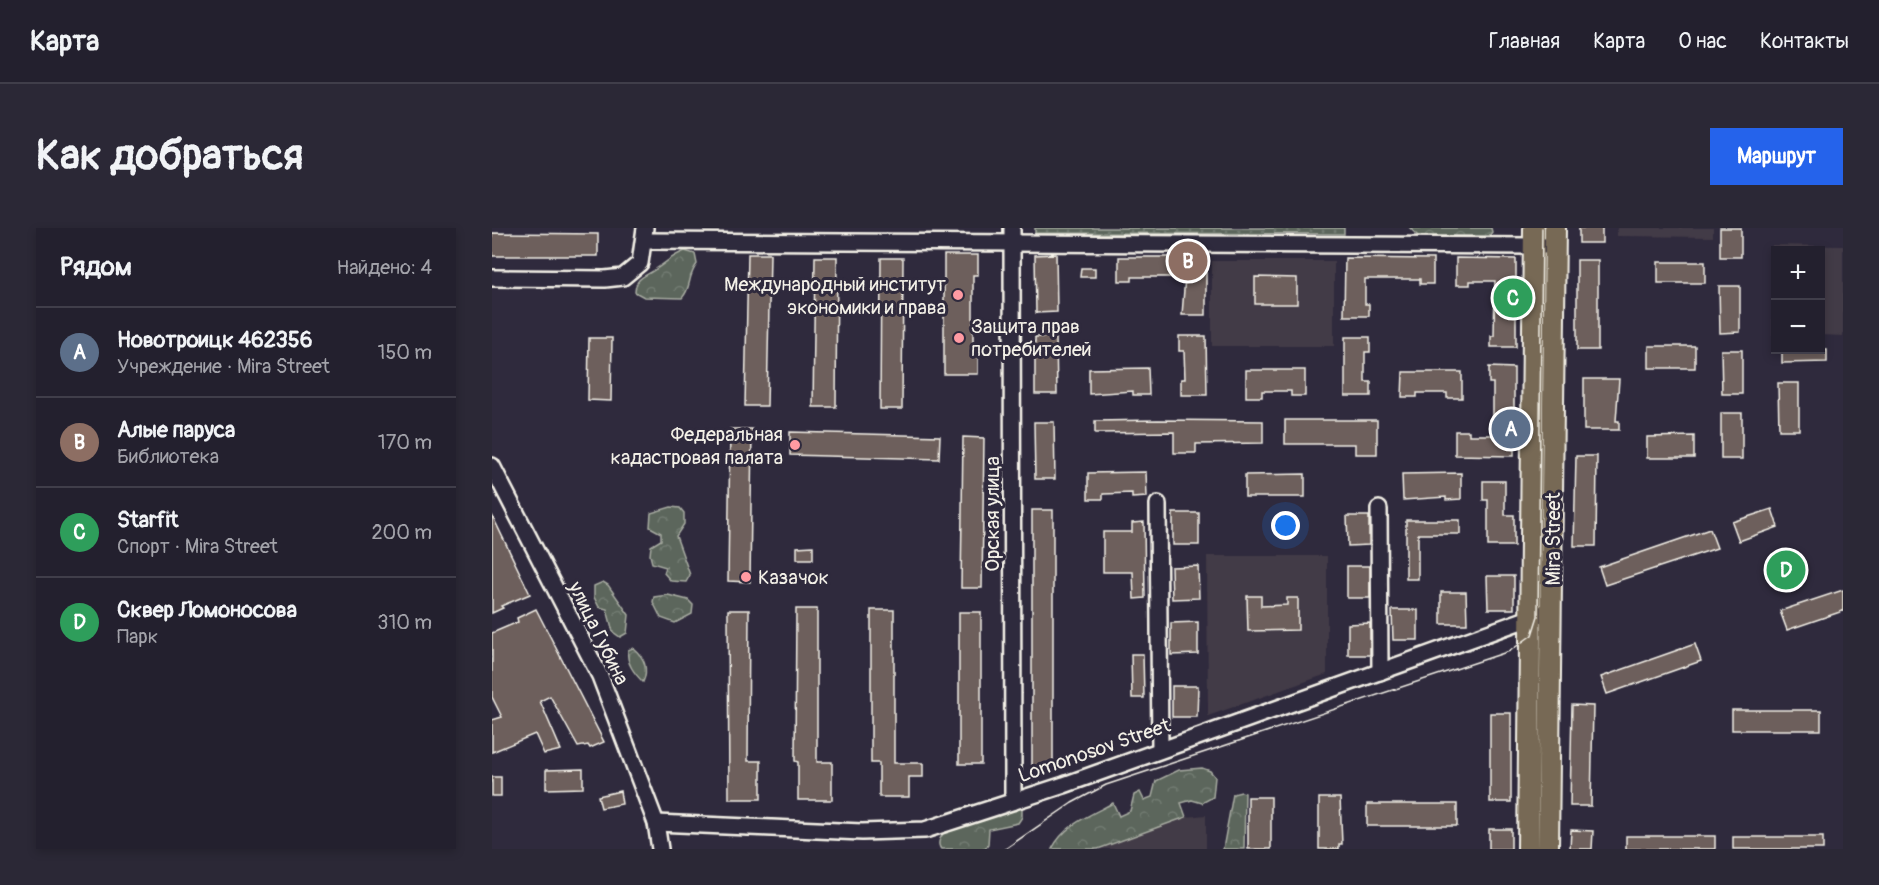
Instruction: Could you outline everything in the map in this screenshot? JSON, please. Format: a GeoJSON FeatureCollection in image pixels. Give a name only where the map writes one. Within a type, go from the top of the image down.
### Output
{"type":"FeatureCollection","features":[{"type":"Feature","properties":{"kind":"main road","name":"Mira Street"},"geometry":{"type":"LineString","coordinates":[[1528,849],[1534,237]]}},
{"type":"Feature","properties":{"kind":"main road","name":"Mira Street"},"geometry":{"type":"LineString","coordinates":[[1548,849],[1555,237]]}},
{"type":"Feature","properties":{"kind":"street"},"geometry":{"type":"LineString","coordinates":[[492,278],[605,279],[623,277],[640,263],[645,234],[1555,237]]}},
{"type":"Feature","properties":{"kind":"street","name":"Орская улица"},"geometry":{"type":"LineString","coordinates":[[1012,235],[1013,800]]}},
{"type":"Feature","properties":{"kind":"street","name":"улица Губина"},"geometry":{"type":"LineString","coordinates":[[492,466],[600,676],[656,824],[660,849]]}},
{"type":"Feature","properties":{"kind":"street"},"geometry":{"type":"LineString","coordinates":[[1158,504],[1160,750]]}},
{"type":"Feature","properties":{"kind":"street"},"geometry":{"type":"LineString","coordinates":[[1379,509],[1380,672]]}},
{"type":"Feature","properties":{"kind":"street","name":"Lomonosov Street"},"geometry":{"type":"LineString","coordinates":[[656,824],[907,832],[950,823],[1552,610]]}},
{"type":"Feature","properties":{"kind":"street"},"geometry":{"type":"LineString","coordinates":[[1528,821],[1549,821]]}},
{"type":"Feature","properties":{"kind":"shaded area"},"geometry":{"type":"Polygon","coordinates":[[[1617,228],[1713,228],[1713,237],[1617,236],[1617,228]]]}},
{"type":"Feature","properties":{"kind":"shaded area"},"geometry":{"type":"Polygon","coordinates":[[[1772,245],[1843,246],[1843,336],[1825,335],[1825,246],[1772,245]]]}},
{"type":"Feature","properties":{"kind":"shaded area"},"geometry":{"type":"Polygon","coordinates":[[[1212,261],[1334,261],[1334,346],[1212,346],[1212,261]]]}},
{"type":"Feature","properties":{"kind":"shaded area"},"geometry":{"type":"Polygon","coordinates":[[[1207,556],[1327,556],[1327,674],[1208,716],[1207,556]]]}},
{"type":"Feature","properties":{"kind":"shaded area"},"geometry":{"type":"Polygon","coordinates":[[[1206,815],[1206,849],[1098,849],[1186,817],[1206,815]]]}},
{"type":"Feature","properties":{"kind":"green space"},"geometry":{"type":"Polygon","coordinates":[[[1035,228],[1344,228],[1344,234],[1035,233],[1035,228]]]}},
{"type":"Feature","properties":{"kind":"green space"},"geometry":{"type":"Polygon","coordinates":[[[1410,228],[1491,228],[1492,232],[1489,236],[1418,236],[1410,228]]]}},
{"type":"Feature","properties":{"kind":"green space"},"geometry":{"type":"Polygon","coordinates":[[[685,251],[695,254],[697,264],[682,298],[644,297],[635,292],[637,283],[642,278],[685,251]]]}},
{"type":"Feature","properties":{"kind":"green space"},"geometry":{"type":"Polygon","coordinates":[[[671,507],[680,508],[684,513],[684,524],[676,536],[690,575],[686,582],[671,581],[664,573],[666,567],[652,563],[650,555],[651,546],[661,540],[661,533],[650,527],[651,513],[671,507]]]}},
{"type":"Feature","properties":{"kind":"green space"},"geometry":{"type":"Polygon","coordinates":[[[603,582],[608,585],[629,615],[627,633],[620,637],[613,632],[607,609],[599,607],[594,597],[594,586],[603,582]]]}},
{"type":"Feature","properties":{"kind":"green space"},"geometry":{"type":"Polygon","coordinates":[[[668,595],[688,600],[693,605],[692,614],[675,623],[661,618],[653,602],[654,597],[668,595]]]}},
{"type":"Feature","properties":{"kind":"green space"},"geometry":{"type":"Polygon","coordinates":[[[633,648],[644,663],[646,672],[643,682],[629,663],[628,650],[633,648]]]}},
{"type":"Feature","properties":{"kind":"green space"},"geometry":{"type":"Polygon","coordinates":[[[1202,768],[1210,771],[1215,777],[1213,797],[1202,803],[1192,800],[1181,803],[1186,817],[1098,849],[1052,849],[1063,833],[1087,816],[1113,803],[1119,816],[1130,811],[1134,795],[1140,792],[1144,800],[1152,797],[1156,781],[1179,770],[1202,768]]]}},
{"type":"Feature","properties":{"kind":"green space"},"geometry":{"type":"Polygon","coordinates":[[[1245,793],[1244,849],[1223,849],[1233,794],[1245,793]]]}},
{"type":"Feature","properties":{"kind":"green space"},"geometry":{"type":"Polygon","coordinates":[[[1018,804],[1022,808],[1022,817],[1018,823],[989,829],[988,845],[985,849],[941,849],[939,845],[944,832],[1018,804]]]}},
{"type":"Feature","properties":{"kind":"building"},"geometry":{"type":"Polygon","coordinates":[[[1579,228],[1602,228],[1602,243],[1579,243],[1579,228]]]}},
{"type":"Feature","properties":{"kind":"building"},"geometry":{"type":"Polygon","coordinates":[[[1720,228],[1741,228],[1741,257],[1720,257],[1720,228]]]}},
{"type":"Feature","properties":{"kind":"building"},"geometry":{"type":"Polygon","coordinates":[[[492,233],[598,234],[598,256],[492,256],[492,233]]]}},
{"type":"Feature","properties":{"kind":"building"},"geometry":{"type":"Polygon","coordinates":[[[748,254],[770,254],[767,406],[745,406],[748,254]]]}},
{"type":"Feature","properties":{"kind":"building"},"geometry":{"type":"Polygon","coordinates":[[[1056,254],[1057,312],[1036,313],[1035,255],[1056,254]]]}},
{"type":"Feature","properties":{"kind":"building","name":"Международный институт экономики и права"},"geometry":{"type":"Polygon","coordinates":[[[944,255],[978,255],[978,275],[973,275],[973,354],[978,354],[978,374],[944,374],[944,255]]]}},
{"type":"Feature","properties":{"kind":"building"},"geometry":{"type":"Polygon","coordinates":[[[815,257],[837,257],[836,407],[813,407],[815,257]]]}},
{"type":"Feature","properties":{"kind":"building"},"geometry":{"type":"Polygon","coordinates":[[[1119,257],[1206,257],[1206,315],[1182,315],[1185,277],[1132,277],[1132,281],[1119,281],[1119,257]]]}},
{"type":"Feature","properties":{"kind":"building"},"geometry":{"type":"Polygon","coordinates":[[[881,258],[903,258],[902,409],[880,409],[881,258]]]}},
{"type":"Feature","properties":{"kind":"building"},"geometry":{"type":"Polygon","coordinates":[[[1345,258],[1433,259],[1433,284],[1420,284],[1420,279],[1365,279],[1365,304],[1369,304],[1369,316],[1344,316],[1345,258]]]}},
{"type":"Feature","properties":{"kind":"building"},"geometry":{"type":"Polygon","coordinates":[[[1456,258],[1516,259],[1516,347],[1491,347],[1491,336],[1494,336],[1495,281],[1470,281],[1470,285],[1456,285],[1456,258]]]}},
{"type":"Feature","properties":{"kind":"building"},"geometry":{"type":"Polygon","coordinates":[[[1577,260],[1598,260],[1598,350],[1577,350],[1577,260]]]}},
{"type":"Feature","properties":{"kind":"building"},"geometry":{"type":"Polygon","coordinates":[[[1658,262],[1705,262],[1705,283],[1658,283],[1658,262]]]}},
{"type":"Feature","properties":{"kind":"building"},"geometry":{"type":"Polygon","coordinates":[[[1081,268],[1095,268],[1095,277],[1080,277],[1081,268]]]}},
{"type":"Feature","properties":{"kind":"building"},"geometry":{"type":"Polygon","coordinates":[[[1255,277],[1297,278],[1297,304],[1255,304],[1255,277]]]}},
{"type":"Feature","properties":{"kind":"building"},"geometry":{"type":"Polygon","coordinates":[[[1719,286],[1740,286],[1740,332],[1720,333],[1719,286]]]}},
{"type":"Feature","properties":{"kind":"building"},"geometry":{"type":"Polygon","coordinates":[[[1179,336],[1206,336],[1207,395],[1181,395],[1181,379],[1185,379],[1184,351],[1179,351],[1179,336]]]}},
{"type":"Feature","properties":{"kind":"building"},"geometry":{"type":"Polygon","coordinates":[[[1035,337],[1056,337],[1057,394],[1035,394],[1035,337]]]}},
{"type":"Feature","properties":{"kind":"building"},"geometry":{"type":"Polygon","coordinates":[[[1345,337],[1370,337],[1370,352],[1365,352],[1365,382],[1371,382],[1371,396],[1345,396],[1345,337]]]}},
{"type":"Feature","properties":{"kind":"building"},"geometry":{"type":"Polygon","coordinates":[[[589,338],[612,338],[611,401],[588,400],[589,338]]]}},
{"type":"Feature","properties":{"kind":"building"},"geometry":{"type":"Polygon","coordinates":[[[1649,346],[1695,346],[1695,368],[1649,368],[1649,346]]]}},
{"type":"Feature","properties":{"kind":"building"},"geometry":{"type":"Polygon","coordinates":[[[1721,350],[1742,350],[1742,394],[1722,394],[1721,350]]]}},
{"type":"Feature","properties":{"kind":"building"},"geometry":{"type":"Polygon","coordinates":[[[1827,350],[1827,362],[1782,363],[1782,354],[1825,354],[1827,350]]]}},
{"type":"Feature","properties":{"kind":"building"},"geometry":{"type":"Polygon","coordinates":[[[1489,367],[1514,368],[1514,456],[1455,455],[1455,431],[1469,431],[1469,435],[1493,435],[1493,383],[1489,383],[1489,367]]]}},
{"type":"Feature","properties":{"kind":"building"},"geometry":{"type":"Polygon","coordinates":[[[1148,368],[1149,395],[1133,395],[1133,391],[1089,394],[1089,369],[1148,368]]]}},
{"type":"Feature","properties":{"kind":"building"},"geometry":{"type":"Polygon","coordinates":[[[1246,370],[1305,370],[1305,396],[1291,396],[1291,391],[1262,391],[1262,397],[1246,397],[1246,370]]]}},
{"type":"Feature","properties":{"kind":"building"},"geometry":{"type":"Polygon","coordinates":[[[1403,372],[1462,372],[1462,398],[1447,398],[1447,393],[1417,393],[1417,397],[1402,397],[1403,372]]]}},
{"type":"Feature","properties":{"kind":"building"},"geometry":{"type":"Polygon","coordinates":[[[1584,379],[1619,379],[1616,421],[1619,421],[1619,430],[1584,430],[1584,379]]]}},
{"type":"Feature","properties":{"kind":"building"},"geometry":{"type":"Polygon","coordinates":[[[1778,383],[1799,383],[1799,430],[1779,430],[1778,383]]]}},
{"type":"Feature","properties":{"kind":"building"},"geometry":{"type":"Polygon","coordinates":[[[1721,413],[1742,413],[1742,459],[1721,459],[1721,413]]]}},
{"type":"Feature","properties":{"kind":"building"},"geometry":{"type":"Polygon","coordinates":[[[1285,420],[1377,420],[1377,454],[1355,454],[1355,444],[1285,444],[1285,420]]]}},
{"type":"Feature","properties":{"kind":"building"},"geometry":{"type":"Polygon","coordinates":[[[1095,421],[1263,421],[1263,443],[1196,444],[1196,453],[1174,453],[1174,432],[1095,433],[1095,421]]]}},
{"type":"Feature","properties":{"kind":"building"},"geometry":{"type":"Polygon","coordinates":[[[1034,422],[1054,422],[1055,479],[1035,479],[1034,422]]]}},
{"type":"Feature","properties":{"kind":"building"},"geometry":{"type":"Polygon","coordinates":[[[730,429],[752,429],[750,582],[728,581],[730,429]]]}},
{"type":"Feature","properties":{"kind":"building"},"geometry":{"type":"Polygon","coordinates":[[[790,432],[940,436],[939,459],[790,455],[790,432]]]}},
{"type":"Feature","properties":{"kind":"building"},"geometry":{"type":"Polygon","coordinates":[[[1694,436],[1694,458],[1647,458],[1647,437],[1694,436]]]}},
{"type":"Feature","properties":{"kind":"building"},"geometry":{"type":"Polygon","coordinates":[[[963,437],[984,438],[982,588],[961,588],[963,437]]]}},
{"type":"Feature","properties":{"kind":"building"},"geometry":{"type":"Polygon","coordinates":[[[1576,456],[1597,456],[1596,546],[1574,546],[1576,456]]]}},
{"type":"Feature","properties":{"kind":"building"},"geometry":{"type":"Polygon","coordinates":[[[1146,472],[1147,497],[1132,498],[1132,493],[1103,494],[1103,499],[1088,499],[1088,473],[1146,472]]]}},
{"type":"Feature","properties":{"kind":"building"},"geometry":{"type":"Polygon","coordinates":[[[1461,473],[1461,499],[1446,500],[1446,497],[1403,500],[1402,474],[1461,473]]]}},
{"type":"Feature","properties":{"kind":"building"},"geometry":{"type":"Polygon","coordinates":[[[1305,474],[1305,497],[1245,497],[1245,475],[1305,474]]]}},
{"type":"Feature","properties":{"kind":"building"},"geometry":{"type":"Polygon","coordinates":[[[1483,481],[1505,481],[1505,515],[1514,515],[1514,546],[1488,546],[1488,500],[1483,500],[1483,481]]]}},
{"type":"Feature","properties":{"kind":"building"},"geometry":{"type":"Polygon","coordinates":[[[1772,509],[1778,527],[1739,541],[1732,522],[1772,509]]]}},
{"type":"Feature","properties":{"kind":"building"},"geometry":{"type":"Polygon","coordinates":[[[1032,510],[1053,510],[1053,766],[1032,766],[1032,510]]]}},
{"type":"Feature","properties":{"kind":"building"},"geometry":{"type":"Polygon","coordinates":[[[1173,513],[1199,513],[1199,545],[1173,545],[1173,513]]]}},
{"type":"Feature","properties":{"kind":"building"},"geometry":{"type":"Polygon","coordinates":[[[492,515],[530,594],[501,606],[503,608],[492,613],[492,515]]]}},
{"type":"Feature","properties":{"kind":"building"},"geometry":{"type":"Polygon","coordinates":[[[1347,516],[1369,516],[1369,545],[1348,546],[1347,516]]]}},
{"type":"Feature","properties":{"kind":"building"},"geometry":{"type":"Polygon","coordinates":[[[1406,520],[1460,520],[1460,534],[1418,534],[1418,579],[1406,579],[1406,520]]]}},
{"type":"Feature","properties":{"kind":"building"},"geometry":{"type":"Polygon","coordinates":[[[1144,522],[1145,598],[1134,599],[1133,572],[1103,572],[1103,532],[1132,532],[1132,523],[1144,522]]]}},
{"type":"Feature","properties":{"kind":"building"},"geometry":{"type":"Polygon","coordinates":[[[1710,529],[1717,548],[1605,585],[1599,567],[1710,529]]]}},
{"type":"Feature","properties":{"kind":"building"},"geometry":{"type":"Polygon","coordinates":[[[813,546],[813,559],[797,559],[797,547],[813,546]]]}},
{"type":"Feature","properties":{"kind":"building"},"geometry":{"type":"Polygon","coordinates":[[[1198,566],[1199,598],[1172,599],[1171,567],[1198,566]]]}},
{"type":"Feature","properties":{"kind":"building"},"geometry":{"type":"Polygon","coordinates":[[[1347,566],[1370,566],[1370,598],[1347,598],[1347,566]]]}},
{"type":"Feature","properties":{"kind":"building"},"geometry":{"type":"Polygon","coordinates":[[[1487,576],[1514,576],[1514,609],[1488,609],[1487,576]]]}},
{"type":"Feature","properties":{"kind":"building"},"geometry":{"type":"Polygon","coordinates":[[[1843,590],[1843,611],[1787,630],[1780,611],[1843,590]]]}},
{"type":"Feature","properties":{"kind":"building"},"geometry":{"type":"Polygon","coordinates":[[[1441,592],[1466,592],[1467,624],[1441,624],[1441,592]]]}},
{"type":"Feature","properties":{"kind":"building"},"geometry":{"type":"Polygon","coordinates":[[[1247,596],[1261,596],[1261,606],[1287,605],[1287,598],[1298,598],[1298,630],[1248,631],[1247,596]]]}},
{"type":"Feature","properties":{"kind":"building"},"geometry":{"type":"Polygon","coordinates":[[[536,609],[604,742],[590,748],[588,745],[578,747],[550,696],[540,701],[561,750],[544,754],[535,734],[492,752],[492,720],[502,717],[492,697],[492,633],[518,622],[517,618],[536,609]]]}},
{"type":"Feature","properties":{"kind":"building"},"geometry":{"type":"Polygon","coordinates":[[[796,609],[817,609],[817,762],[832,762],[832,800],[798,800],[798,762],[795,761],[796,609]]]}},
{"type":"Feature","properties":{"kind":"building"},"geometry":{"type":"Polygon","coordinates":[[[728,610],[749,610],[748,761],[761,761],[761,799],[729,799],[728,610]]]}},
{"type":"Feature","properties":{"kind":"building"},"geometry":{"type":"Polygon","coordinates":[[[871,610],[894,610],[894,763],[923,763],[923,777],[909,777],[909,797],[879,797],[879,763],[871,763],[871,610]]]}},
{"type":"Feature","properties":{"kind":"building"},"geometry":{"type":"Polygon","coordinates":[[[1392,610],[1418,610],[1418,640],[1393,640],[1392,610]]]}},
{"type":"Feature","properties":{"kind":"building"},"geometry":{"type":"Polygon","coordinates":[[[959,612],[981,612],[981,764],[959,764],[959,612]]]}},
{"type":"Feature","properties":{"kind":"building"},"geometry":{"type":"Polygon","coordinates":[[[1198,622],[1198,654],[1171,655],[1171,623],[1198,622]]]}},
{"type":"Feature","properties":{"kind":"building"},"geometry":{"type":"Polygon","coordinates":[[[1370,623],[1370,655],[1348,655],[1348,624],[1370,623]]]}},
{"type":"Feature","properties":{"kind":"building"},"geometry":{"type":"Polygon","coordinates":[[[1695,644],[1701,661],[1607,694],[1601,677],[1695,644]]]}},
{"type":"Feature","properties":{"kind":"building"},"geometry":{"type":"Polygon","coordinates":[[[1131,654],[1143,654],[1144,698],[1132,698],[1131,654]]]}},
{"type":"Feature","properties":{"kind":"building"},"geometry":{"type":"Polygon","coordinates":[[[1172,686],[1198,686],[1197,717],[1172,717],[1172,686]]]}},
{"type":"Feature","properties":{"kind":"building"},"geometry":{"type":"Polygon","coordinates":[[[1572,705],[1593,706],[1591,806],[1570,806],[1572,705]]]}},
{"type":"Feature","properties":{"kind":"building"},"geometry":{"type":"Polygon","coordinates":[[[1732,710],[1821,710],[1821,730],[1732,730],[1732,710]]]}},
{"type":"Feature","properties":{"kind":"building"},"geometry":{"type":"Polygon","coordinates":[[[1490,713],[1511,713],[1511,802],[1490,802],[1490,713]]]}},
{"type":"Feature","properties":{"kind":"building"},"geometry":{"type":"Polygon","coordinates":[[[583,769],[583,788],[546,789],[546,770],[583,769]]]}},
{"type":"Feature","properties":{"kind":"building"},"geometry":{"type":"Polygon","coordinates":[[[492,777],[501,777],[501,796],[492,796],[492,777]]]}},
{"type":"Feature","properties":{"kind":"building"},"geometry":{"type":"Polygon","coordinates":[[[620,791],[622,804],[601,808],[598,796],[620,791]]]}},
{"type":"Feature","properties":{"kind":"building"},"geometry":{"type":"Polygon","coordinates":[[[1248,797],[1271,797],[1271,849],[1248,849],[1248,797]]]}},
{"type":"Feature","properties":{"kind":"building"},"geometry":{"type":"Polygon","coordinates":[[[1319,798],[1340,798],[1342,844],[1339,844],[1339,849],[1319,849],[1319,798]]]}},
{"type":"Feature","properties":{"kind":"building"},"geometry":{"type":"Polygon","coordinates":[[[1367,804],[1457,804],[1457,826],[1367,826],[1367,804]]]}},
{"type":"Feature","properties":{"kind":"building"},"geometry":{"type":"Polygon","coordinates":[[[1489,829],[1511,829],[1511,849],[1489,849],[1489,829]]]}},
{"type":"Feature","properties":{"kind":"building"},"geometry":{"type":"Polygon","coordinates":[[[1571,830],[1593,831],[1592,849],[1570,849],[1571,830]]]}},
{"type":"Feature","properties":{"kind":"building"},"geometry":{"type":"Polygon","coordinates":[[[1626,836],[1715,836],[1715,849],[1626,849],[1626,836]]]}},
{"type":"Feature","properties":{"kind":"building"},"geometry":{"type":"Polygon","coordinates":[[[1733,837],[1823,837],[1823,849],[1733,849],[1733,837]]]}},
{"type":"Feature","properties":{"kind":"tram line"},"geometry":{"type":"LineString","coordinates":[[1005,849],[1072,803],[1106,785],[1510,651],[1532,635],[1538,616],[1542,228]]}},
{"type":"Feature","properties":{"kind":"place","name":"Алые паруса"},"geometry":{"type":"Point","coordinates":[1188,261]}},
{"type":"Feature","properties":{"kind":"place","name":"Международный институт экономики и права"},"geometry":{"type":"Point","coordinates":[958,295]}},
{"type":"Feature","properties":{"kind":"place","name":"Starfit"},"geometry":{"type":"Point","coordinates":[1513,298]}},
{"type":"Feature","properties":{"kind":"place","name":"Защита прав потребителей"},"geometry":{"type":"Point","coordinates":[959,338]}},
{"type":"Feature","properties":{"kind":"place","name":"Новотроицк 462356"},"geometry":{"type":"Point","coordinates":[1511,429]}},
{"type":"Feature","properties":{"kind":"place","name":"Федеральная кадастровая палата"},"geometry":{"type":"Point","coordinates":[795,445]}},
{"type":"Feature","properties":{"kind":"place","name":"Сквер Ломоносова"},"geometry":{"type":"Point","coordinates":[1786,570]}},
{"type":"Feature","properties":{"kind":"place","name":"Казачок"},"geometry":{"type":"Point","coordinates":[746,577]}}]}
